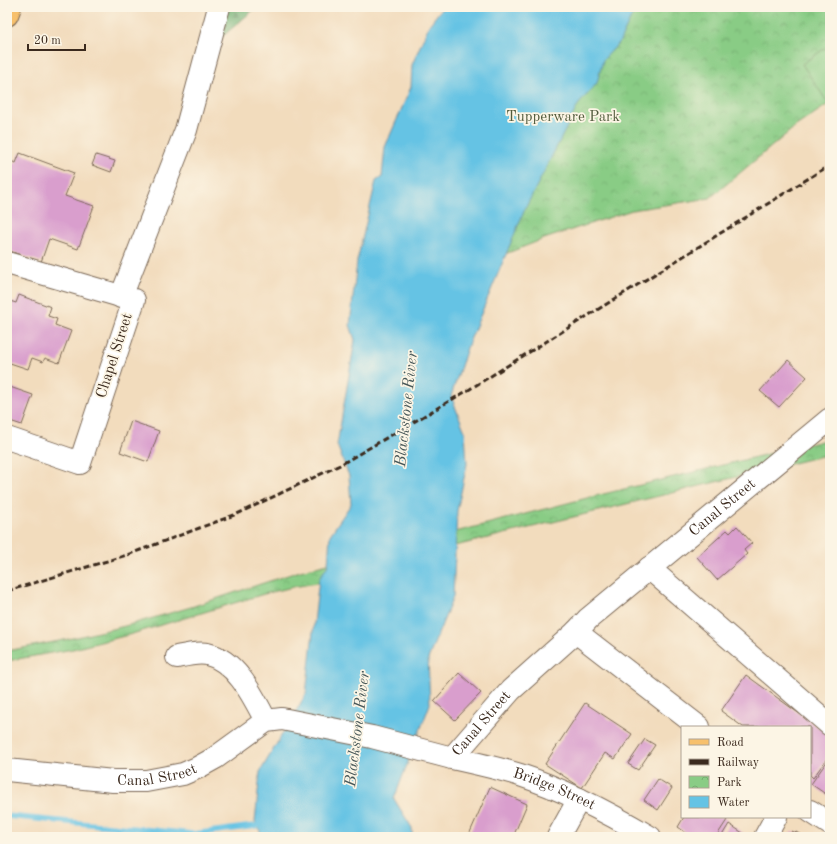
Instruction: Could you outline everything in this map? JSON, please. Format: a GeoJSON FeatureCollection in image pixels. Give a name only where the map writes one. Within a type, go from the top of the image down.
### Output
{"type":"FeatureCollection","features":[{"type":"Feature","properties":{"kind":"main road"},"geometry":{"type":"LineString","coordinates":[[7,15],[10,7]]}},
{"type":"Feature","properties":{"kind":"street"},"geometry":{"type":"LineString","coordinates":[[121,297],[186,130],[219,7]]}},
{"type":"Feature","properties":{"kind":"street","name":"Chapel Street"},"geometry":{"type":"LineString","coordinates":[[7,263],[134,300],[80,463],[7,438]]}},
{"type":"Feature","properties":{"kind":"street","name":"Canal Street"},"geometry":{"type":"LineString","coordinates":[[7,770],[113,781],[146,781],[183,774],[197,768],[274,720],[372,737],[442,755],[511,690],[576,632],[588,619],[830,419]]}},
{"type":"Feature","properties":{"kind":"street"},"geometry":{"type":"LineString","coordinates":[[649,568],[830,725]]}},
{"type":"Feature","properties":{"kind":"street"},"geometry":{"type":"LineString","coordinates":[[576,632],[698,726]]}},
{"type":"Feature","properties":{"kind":"street"},"geometry":{"type":"LineString","coordinates":[[177,657],[192,654],[207,654],[219,659],[232,668],[257,704],[274,720]]}},
{"type":"Feature","properties":{"kind":"street","name":"Bridge Street"},"geometry":{"type":"LineString","coordinates":[[442,755],[520,776],[579,799],[612,814],[650,837]]}},
{"type":"Feature","properties":{"kind":"street"},"geometry":{"type":"LineString","coordinates":[[558,837],[579,799]]}},
{"type":"Feature","properties":{"kind":"street"},"geometry":{"type":"LineString","coordinates":[[811,811],[830,824]]}},
{"type":"Feature","properties":{"kind":"street"},"geometry":{"type":"LineString","coordinates":[[765,837],[775,818]]}},
{"type":"Feature","properties":{"kind":"green space"},"geometry":{"type":"Polygon","coordinates":[[[216,7],[257,7],[210,47],[216,7]]]}},
{"type":"Feature","properties":{"kind":"green space","name":"Tupperware Park"},"geometry":{"type":"Polygon","coordinates":[[[511,7],[830,7],[830,103],[796,126],[710,198],[632,210],[544,239],[479,264],[511,7]]]}},
{"type":"Feature","properties":{"kind":"green space"},"geometry":{"type":"Polygon","coordinates":[[[830,45],[830,106],[802,64],[830,45]]]}},
{"type":"Feature","properties":{"kind":"green space"},"geometry":{"type":"Polygon","coordinates":[[[830,439],[830,454],[435,551],[317,583],[264,594],[132,634],[73,649],[7,661],[7,651],[125,626],[191,607],[300,571],[587,498],[830,439]]]}},
{"type":"Feature","properties":{"kind":"water","name":"Blackstone River"},"geometry":{"type":"Polygon","coordinates":[[[443,7],[636,7],[619,43],[603,60],[597,83],[578,105],[525,209],[468,345],[451,396],[465,432],[467,464],[457,511],[453,597],[428,659],[430,704],[394,799],[412,828],[412,837],[260,837],[260,830],[255,822],[260,772],[306,694],[319,579],[328,565],[330,535],[351,504],[349,476],[337,445],[355,340],[350,325],[357,261],[376,181],[382,177],[385,147],[411,87],[412,65],[429,25],[443,7]]]}},
{"type":"Feature","properties":{"kind":"building"},"geometry":{"type":"Polygon","coordinates":[[[20,153],[74,173],[65,196],[94,206],[78,249],[49,239],[41,262],[7,250],[7,160],[16,163],[20,153]]]}},
{"type":"Feature","properties":{"kind":"building"},"geometry":{"type":"Polygon","coordinates":[[[96,155],[115,161],[111,172],[92,165],[96,155]]]}},
{"type":"Feature","properties":{"kind":"building"},"geometry":{"type":"Polygon","coordinates":[[[19,295],[51,307],[48,316],[57,319],[55,325],[71,331],[59,363],[45,358],[43,362],[32,358],[28,369],[7,362],[7,300],[16,303],[19,295]]]}},
{"type":"Feature","properties":{"kind":"building"},"geometry":{"type":"Polygon","coordinates":[[[788,360],[807,377],[779,407],[760,391],[788,360]]]}},
{"type":"Feature","properties":{"kind":"building"},"geometry":{"type":"Polygon","coordinates":[[[7,386],[33,395],[22,425],[7,420],[7,386]]]}},
{"type":"Feature","properties":{"kind":"building"},"geometry":{"type":"Polygon","coordinates":[[[131,421],[159,431],[148,462],[120,452],[131,421]]]}},
{"type":"Feature","properties":{"kind":"building"},"geometry":{"type":"Polygon","coordinates":[[[737,526],[752,543],[744,550],[747,554],[717,580],[697,557],[727,530],[730,533],[737,526]]]}},
{"type":"Feature","properties":{"kind":"building"},"geometry":{"type":"Polygon","coordinates":[[[459,673],[481,693],[455,720],[434,701],[459,673]]]}},
{"type":"Feature","properties":{"kind":"building"},"geometry":{"type":"Polygon","coordinates":[[[746,675],[830,736],[830,754],[813,778],[811,776],[811,726],[742,726],[721,711],[746,675]]]}},
{"type":"Feature","properties":{"kind":"building"},"geometry":{"type":"Polygon","coordinates":[[[585,703],[632,734],[615,759],[605,753],[582,788],[545,764],[585,703]]]}},
{"type":"Feature","properties":{"kind":"building"},"geometry":{"type":"Polygon","coordinates":[[[645,739],[655,745],[638,770],[628,764],[645,739]]]}},
{"type":"Feature","properties":{"kind":"building"},"geometry":{"type":"Polygon","coordinates":[[[828,760],[830,762],[830,797],[811,784],[828,760]]]}},
{"type":"Feature","properties":{"kind":"building"},"geometry":{"type":"Polygon","coordinates":[[[658,779],[672,788],[658,810],[644,800],[658,779]]]}},
{"type":"Feature","properties":{"kind":"building"},"geometry":{"type":"Polygon","coordinates":[[[490,787],[527,804],[513,837],[468,837],[490,787]]]}},
{"type":"Feature","properties":{"kind":"building"},"geometry":{"type":"Polygon","coordinates":[[[683,818],[724,818],[727,820],[716,837],[692,837],[678,827],[683,818]]]}},
{"type":"Feature","properties":{"kind":"building"},"geometry":{"type":"Polygon","coordinates":[[[729,824],[749,837],[721,837],[729,824]]]}},
{"type":"Feature","properties":{"kind":"building"},"geometry":{"type":"Polygon","coordinates":[[[792,831],[796,832],[805,837],[788,837],[792,831]]]}},
{"type":"Feature","properties":{"kind":"waterway"},"geometry":{"type":"LineString","coordinates":[[7,816],[193,834],[263,825]]}},
{"type":"Feature","properties":{"kind":"railway"},"geometry":{"type":"LineString","coordinates":[[7,591],[127,555],[237,514],[340,465],[470,389],[830,165]]}}]}
